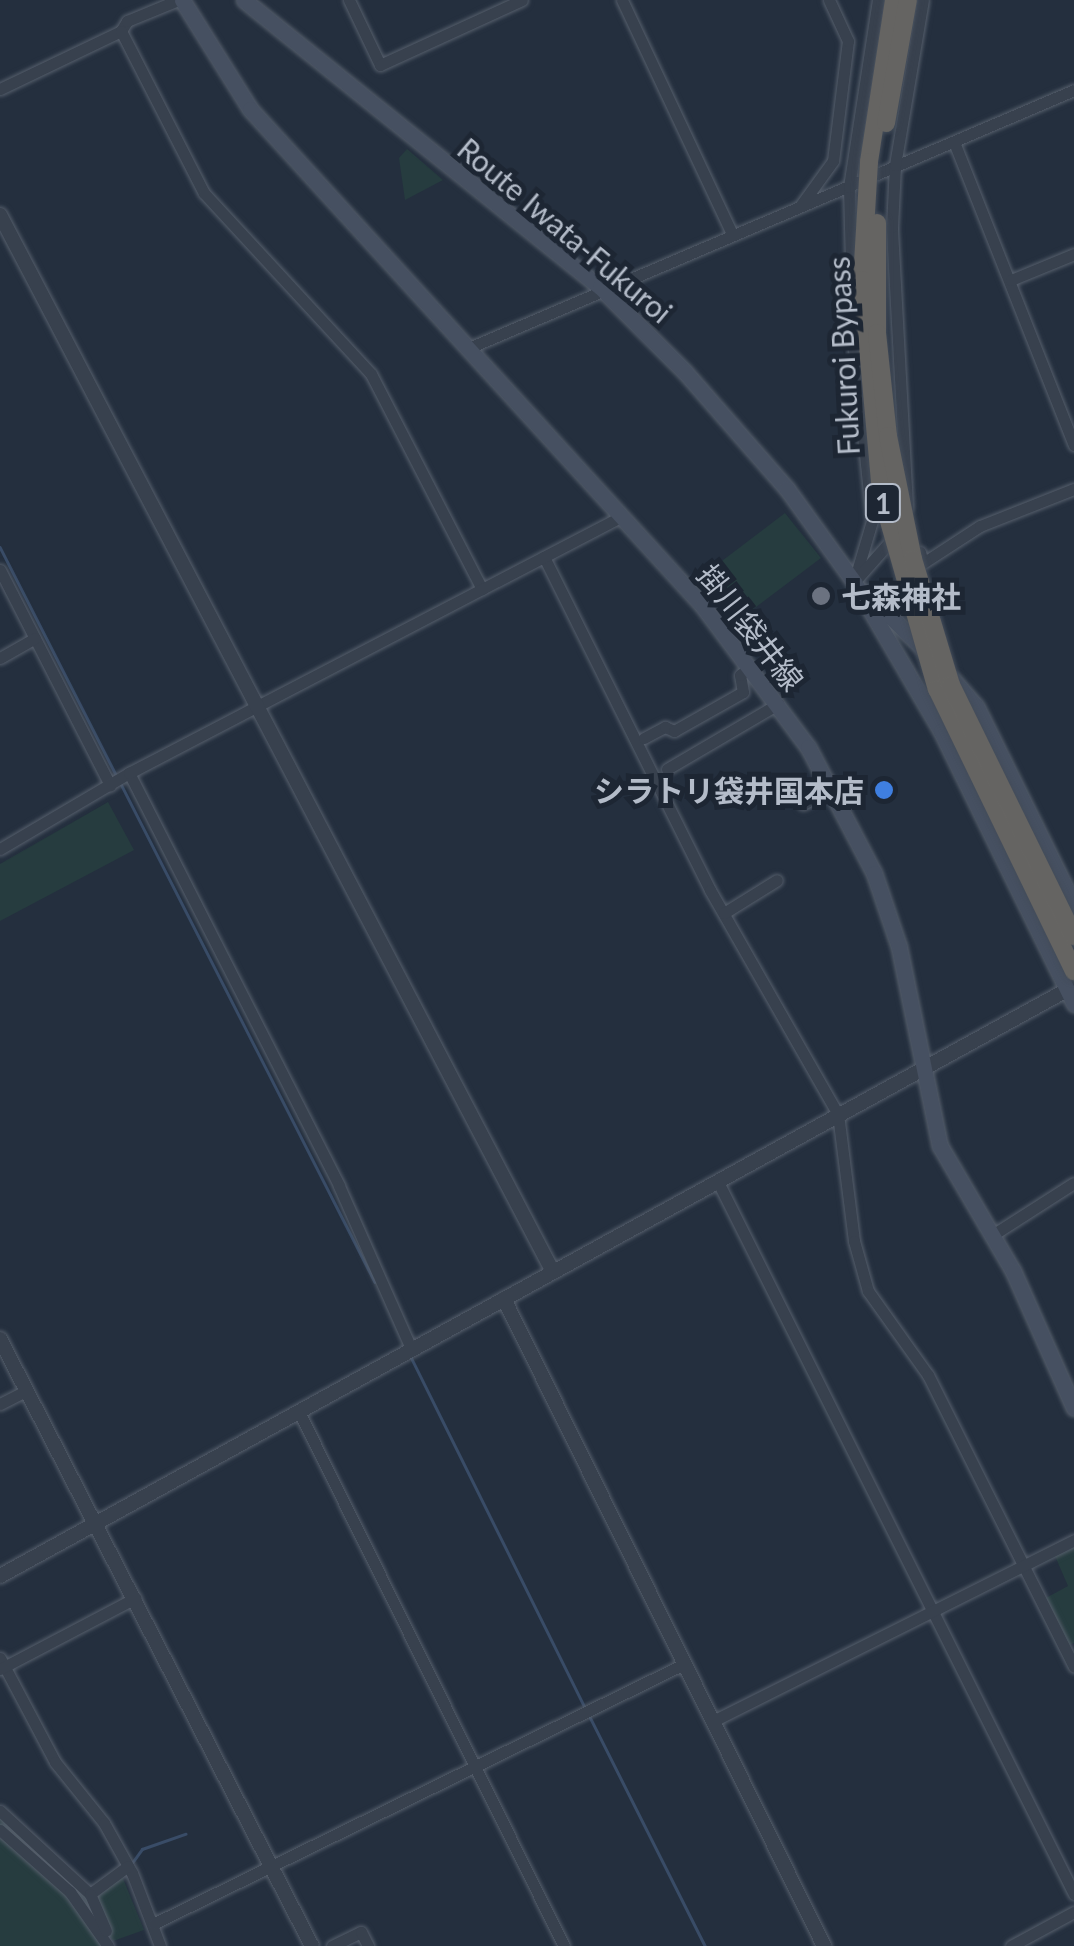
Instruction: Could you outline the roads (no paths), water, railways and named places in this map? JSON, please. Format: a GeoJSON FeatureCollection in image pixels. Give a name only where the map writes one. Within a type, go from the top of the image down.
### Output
{"type":"FeatureCollection","features":[{"type":"Feature","properties":{"kind":"highway","name":"Fukuroi Bypass"},"geometry":{"type":"LineString","coordinates":[[894,0],[869,162],[862,280],[881,493],[937,689],[1074,971]]}},
{"type":"Feature","properties":{"kind":"highway","name":"Fukuroi Bypass"},"geometry":{"type":"LineString","coordinates":[[908,0],[877,213],[877,333],[888,436],[913,559],[951,685],[1074,936]]}},
{"type":"Feature","properties":{"kind":"main road","name":"掛川袋井線"},"geometry":{"type":"LineString","coordinates":[[180,0],[250,109],[622,516],[750,667],[832,788],[874,873],[916,1006],[940,1146],[991,1236],[1074,1408]]}},
{"type":"Feature","properties":{"kind":"main road","name":"Route Iwata-Fukuroi"},"geometry":{"type":"LineString","coordinates":[[244,0],[600,288],[749,444],[854,582],[942,730],[1072,993]]}},
{"type":"Feature","properties":{"kind":"main road","name":"Route Iwata-Fukuroi"},"geometry":{"type":"LineString","coordinates":[[854,582],[976,706],[1074,905]]}},
{"type":"Feature","properties":{"kind":"street"},"geometry":{"type":"LineString","coordinates":[[1,87],[120,31],[127,21],[180,0]]}},
{"type":"Feature","properties":{"kind":"street"},"geometry":{"type":"LineString","coordinates":[[349,0],[380,65],[522,0]]}},
{"type":"Feature","properties":{"kind":"street"},"geometry":{"type":"LineString","coordinates":[[622,0],[732,234]]}},
{"type":"Feature","properties":{"kind":"street"},"geometry":{"type":"LineString","coordinates":[[800,206],[833,162],[848,40],[829,0]]}},
{"type":"Feature","properties":{"kind":"street"},"geometry":{"type":"LineString","coordinates":[[854,582],[872,520],[852,340],[849,187],[878,0]]}},
{"type":"Feature","properties":{"kind":"street"},"geometry":{"type":"LineString","coordinates":[[922,0],[894,164],[893,286],[906,516],[922,562],[980,526],[1074,489]]}},
{"type":"Feature","properties":{"kind":"street"},"geometry":{"type":"LineString","coordinates":[[120,31],[204,193],[370,374],[482,589]]}},
{"type":"Feature","properties":{"kind":"street"},"geometry":{"type":"LineString","coordinates":[[471,347],[600,288],[1074,90]]}},
{"type":"Feature","properties":{"kind":"street"},"geometry":{"type":"LineString","coordinates":[[954,142],[1074,445]]}},
{"type":"Feature","properties":{"kind":"street"},"geometry":{"type":"LineString","coordinates":[[0,215],[553,1272]]}},
{"type":"Feature","properties":{"kind":"street"},"geometry":{"type":"LineString","coordinates":[[1011,280],[1074,254]]}},
{"type":"Feature","properties":{"kind":"street"},"geometry":{"type":"LineString","coordinates":[[0,849],[128,774],[622,516]]}},
{"type":"Feature","properties":{"kind":"street"},"geometry":{"type":"LineString","coordinates":[[854,582],[906,516]]}},
{"type":"Feature","properties":{"kind":"street"},"geometry":{"type":"LineString","coordinates":[[544,557],[724,913],[838,1114],[854,1242],[868,1291],[928,1375],[1074,1666]]}},
{"type":"Feature","properties":{"kind":"street"},"geometry":{"type":"LineString","coordinates":[[0,570],[111,784]]}},
{"type":"Feature","properties":{"kind":"street"},"geometry":{"type":"LineString","coordinates":[[0,658],[35,638]]}},
{"type":"Feature","properties":{"kind":"street"},"geometry":{"type":"LineString","coordinates":[[644,738],[665,727],[674,731],[743,692],[740,675],[750,667]]}},
{"type":"Feature","properties":{"kind":"street"},"geometry":{"type":"LineString","coordinates":[[667,769],[778,704]]}},
{"type":"Feature","properties":{"kind":"street"},"geometry":{"type":"LineString","coordinates":[[128,774],[339,1186],[412,1351]]}},
{"type":"Feature","properties":{"kind":"street"},"geometry":{"type":"LineString","coordinates":[[803,804],[832,788]]}},
{"type":"Feature","properties":{"kind":"street"},"geometry":{"type":"LineString","coordinates":[[724,913],[776,880]]}},
{"type":"Feature","properties":{"kind":"street"},"geometry":{"type":"LineString","coordinates":[[0,1576],[926,1065],[1072,993]]}},
{"type":"Feature","properties":{"kind":"street"},"geometry":{"type":"LineString","coordinates":[[718,1182],[930,1614],[1074,1894]]}},
{"type":"Feature","properties":{"kind":"street"},"geometry":{"type":"LineString","coordinates":[[991,1236],[1074,1182]]}},
{"type":"Feature","properties":{"kind":"street"},"geometry":{"type":"LineString","coordinates":[[504,1299],[824,1946]]}},
{"type":"Feature","properties":{"kind":"street"},"geometry":{"type":"LineString","coordinates":[[0,1339],[312,1946]]}},
{"type":"Feature","properties":{"kind":"street"},"geometry":{"type":"LineString","coordinates":[[0,1404],[26,1390]]}},
{"type":"Feature","properties":{"kind":"street"},"geometry":{"type":"LineString","coordinates":[[299,1412],[564,1946]]}},
{"type":"Feature","properties":{"kind":"street"},"geometry":{"type":"LineString","coordinates":[[713,1721],[1074,1540]]}},
{"type":"Feature","properties":{"kind":"street"},"geometry":{"type":"LineString","coordinates":[[135,1598],[2,1664],[55,1762],[128,1866],[160,1946]]}},
{"type":"Feature","properties":{"kind":"street"},"geometry":{"type":"LineString","coordinates":[[154,1924],[684,1664]]}},
{"type":"Feature","properties":{"kind":"street"},"geometry":{"type":"LineString","coordinates":[[0,1812],[44,1845],[90,1894],[110,1946]]}},
{"type":"Feature","properties":{"kind":"street"},"geometry":{"type":"LineString","coordinates":[[0,1830],[70,1892],[110,1946]]}},
{"type":"Feature","properties":{"kind":"street"},"geometry":{"type":"LineString","coordinates":[[90,1894],[128,1866]]}},
{"type":"Feature","properties":{"kind":"street"},"geometry":{"type":"LineString","coordinates":[[1011,1946],[1074,1912]]}},
{"type":"Feature","properties":{"kind":"street"},"geometry":{"type":"LineString","coordinates":[[332,1946],[361,1932],[368,1946]]}},
{"type":"Feature","properties":{"kind":"waterway"},"geometry":{"type":"LineString","coordinates":[[0,547],[116,775]]}},
{"type":"Feature","properties":{"kind":"waterway"},"geometry":{"type":"LineString","coordinates":[[120,782],[375,1282]]}},
{"type":"Feature","properties":{"kind":"waterway"},"geometry":{"type":"LineString","coordinates":[[411,1357],[585,1708]]}},
{"type":"Feature","properties":{"kind":"waterway"},"geometry":{"type":"LineString","coordinates":[[589,1715],[705,1946]]}},
{"type":"Feature","properties":{"kind":"waterway"},"geometry":{"type":"LineString","coordinates":[[132,1863],[142,1849],[185,1834]]}},
{"type":"Feature","properties":{"kind":"place","name":"七森神社"},"geometry":{"type":"Point","coordinates":[821,596]}},
{"type":"Feature","properties":{"kind":"place","name":"シラトリ袋井国本店"},"geometry":{"type":"Point","coordinates":[884,790]}}]}
